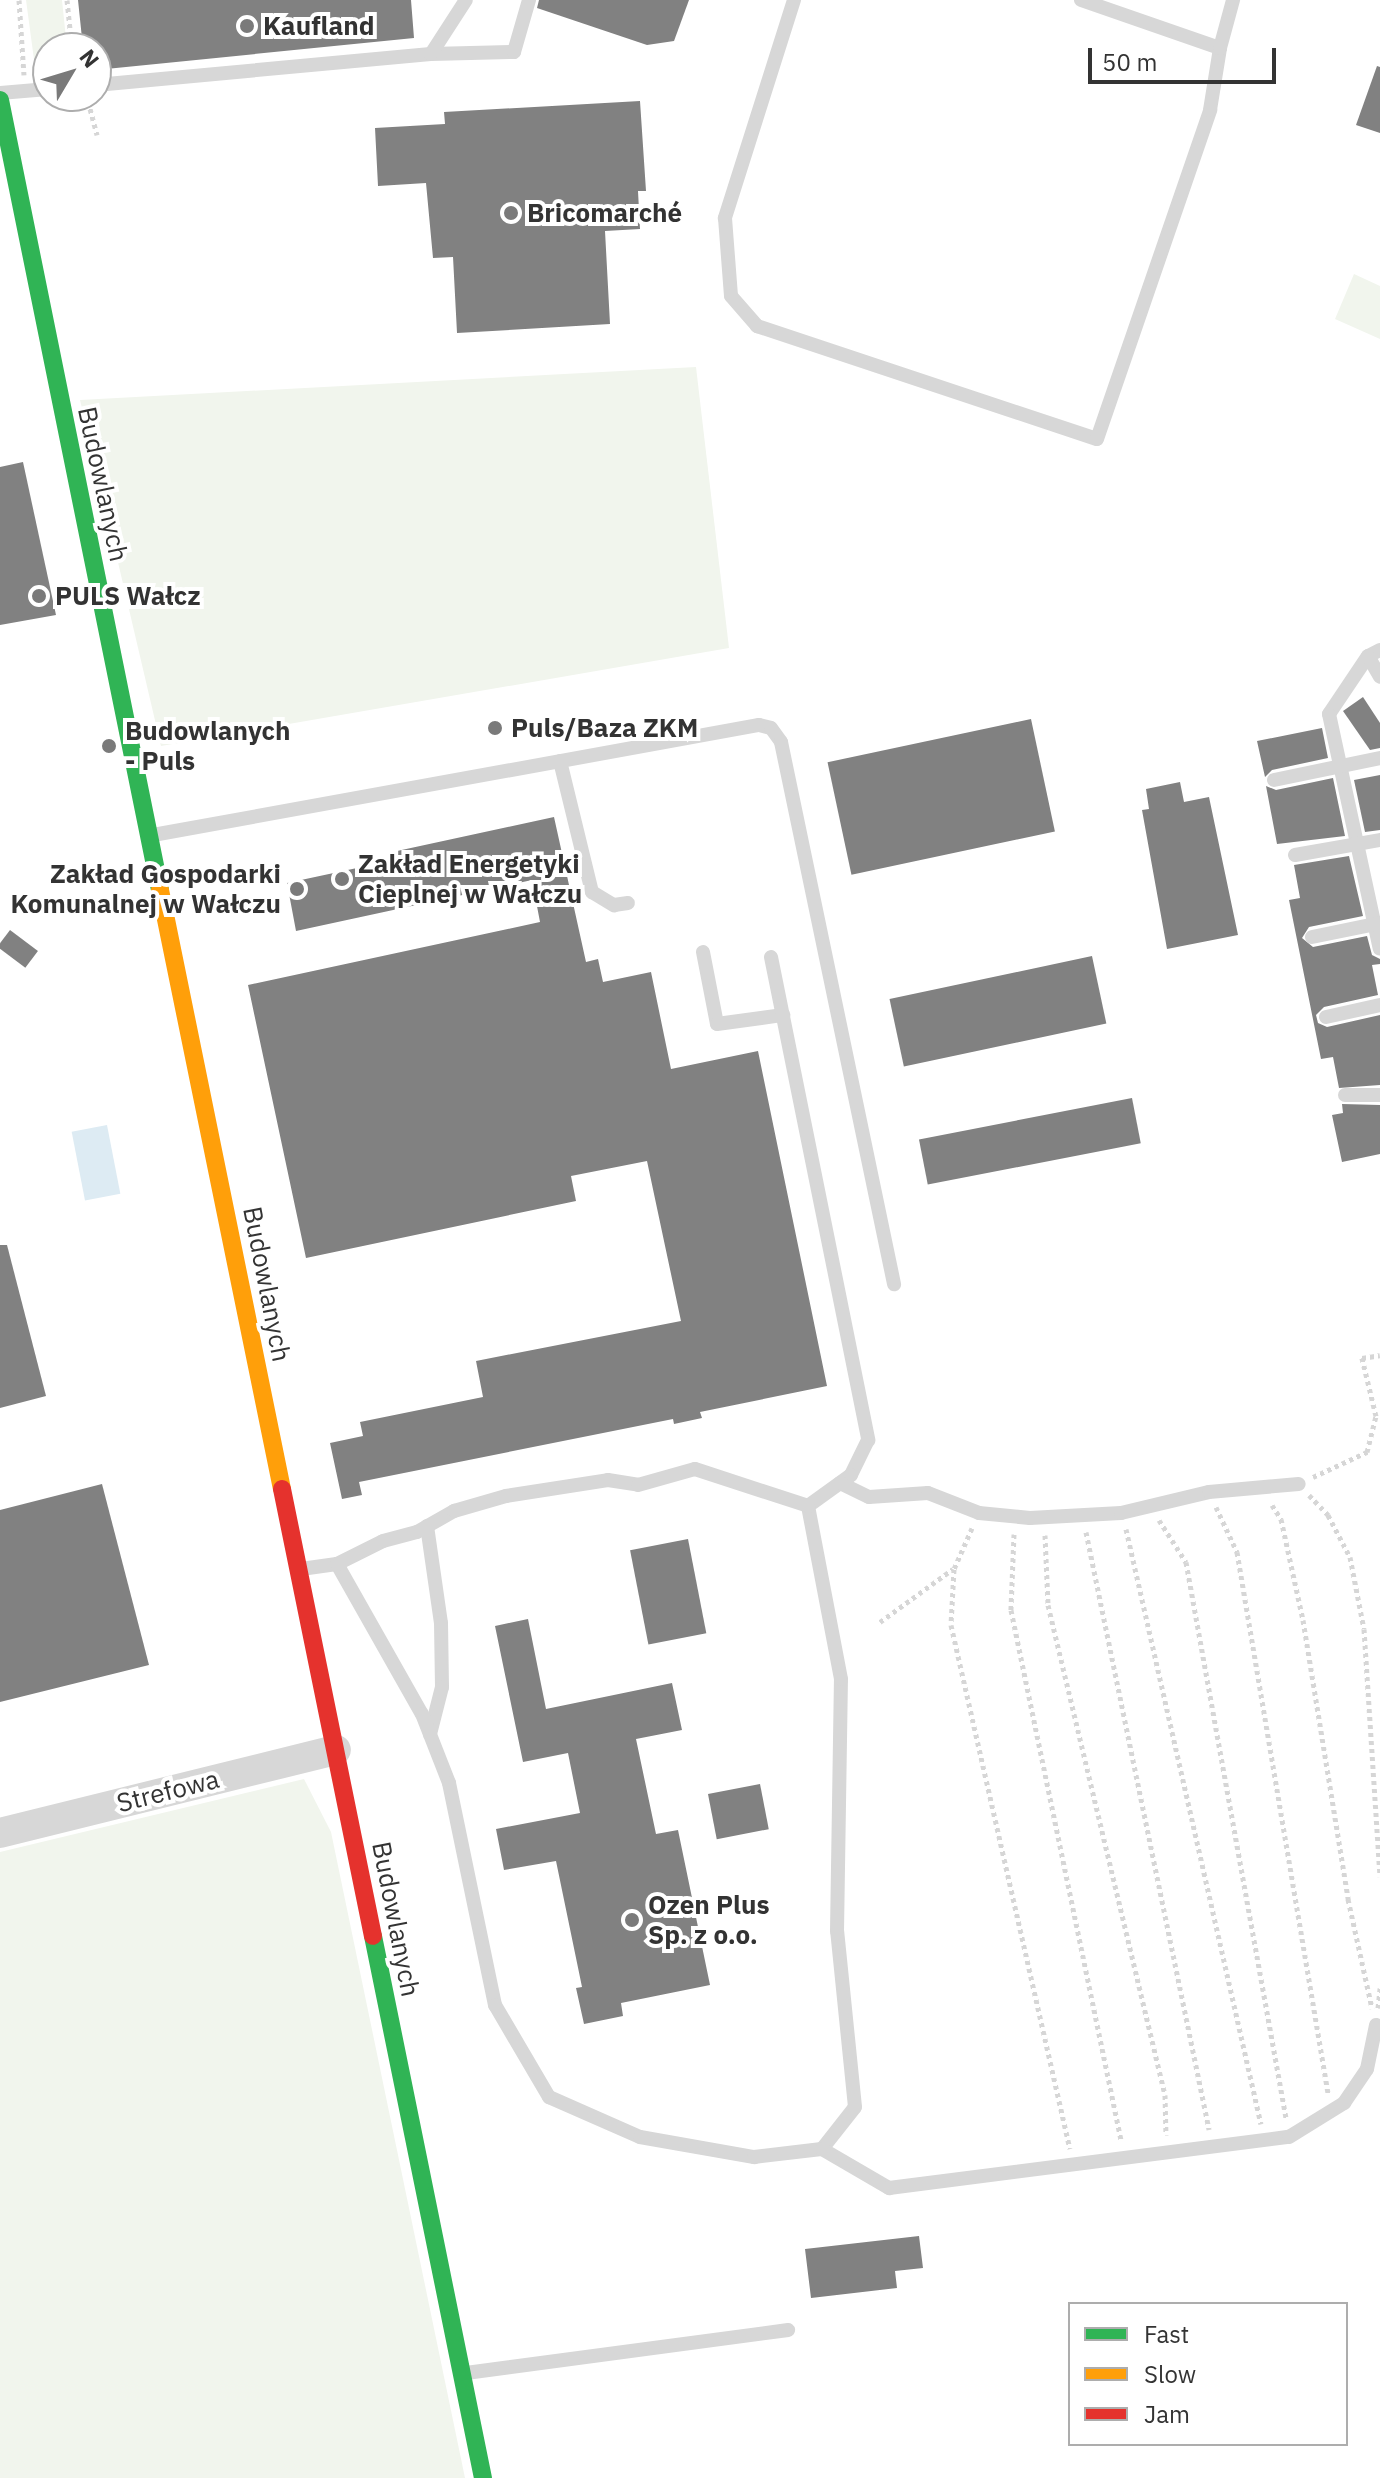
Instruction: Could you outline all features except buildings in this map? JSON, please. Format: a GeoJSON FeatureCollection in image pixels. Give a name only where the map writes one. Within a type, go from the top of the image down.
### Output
{"type":"FeatureCollection","features":[{"type":"Feature","properties":{"kind":"street","name":"Budowlanych"},"geometry":{"type":"LineString","coordinates":[[0,100],[483,2478]]}},
{"type":"Feature","properties":{"kind":"street","name":"Strefowa"},"geometry":{"type":"LineString","coordinates":[[0,1833],[336,1750]]}},
{"type":"Feature","properties":{"kind":"lane"},"geometry":{"type":"LineString","coordinates":[[431,54],[466,0]]}},
{"type":"Feature","properties":{"kind":"lane"},"geometry":{"type":"LineString","coordinates":[[112,84],[431,54],[514,52],[529,0]]}},
{"type":"Feature","properties":{"kind":"lane"},"geometry":{"type":"LineString","coordinates":[[794,0],[725,218],[731,296],[757,326],[1097,439],[1210,110],[1220,48],[1233,0]]}},
{"type":"Feature","properties":{"kind":"lane"},"geometry":{"type":"LineString","coordinates":[[1081,0],[1220,48]]}},
{"type":"Feature","properties":{"kind":"lane"},"geometry":{"type":"LineString","coordinates":[[0,93],[32,90]]}},
{"type":"Feature","properties":{"kind":"lane"},"geometry":{"type":"LineString","coordinates":[[1374,653],[1380,677]]}},
{"type":"Feature","properties":{"kind":"lane"},"geometry":{"type":"LineString","coordinates":[[1374,653],[1329,714],[1377,923],[1380,949]]}},
{"type":"Feature","properties":{"kind":"lane"},"geometry":{"type":"LineString","coordinates":[[150,835],[759,725],[771,728],[781,742],[894,1284]]}},
{"type":"Feature","properties":{"kind":"lane"},"geometry":{"type":"LineString","coordinates":[[1274,780],[1380,758]]}},
{"type":"Feature","properties":{"kind":"lane"},"geometry":{"type":"LineString","coordinates":[[560,761],[592,892],[614,905],[628,903]]}},
{"type":"Feature","properties":{"kind":"lane"},"geometry":{"type":"LineString","coordinates":[[1295,855],[1380,840]]}},
{"type":"Feature","properties":{"kind":"lane"},"geometry":{"type":"LineString","coordinates":[[1312,937],[1377,923]]}},
{"type":"Feature","properties":{"kind":"lane"},"geometry":{"type":"LineString","coordinates":[[703,952],[717,1024],[783,1015]]}},
{"type":"Feature","properties":{"kind":"lane"},"geometry":{"type":"LineString","coordinates":[[771,957],[868,1440],[851,1475],[808,1506]]}},
{"type":"Feature","properties":{"kind":"lane"},"geometry":{"type":"LineString","coordinates":[[1326,1017],[1380,1005]]}},
{"type":"Feature","properties":{"kind":"lane"},"geometry":{"type":"LineString","coordinates":[[1345,1095],[1380,1095]]}},
{"type":"Feature","properties":{"kind":"lane"},"geometry":{"type":"LineString","coordinates":[[299,1569],[337,1564],[427,1526],[454,1511],[506,1496],[608,1480],[638,1485],[695,1469],[808,1506]]}},
{"type":"Feature","properties":{"kind":"lane"},"geometry":{"type":"LineString","coordinates":[[840,1483],[869,1497],[928,1493],[979,1513],[1044,1518],[1121,1513],[1209,1492],[1299,1484]]}},
{"type":"Feature","properties":{"kind":"lane"},"geometry":{"type":"LineString","coordinates":[[808,1506],[841,1679],[837,1931],[855,2107],[822,2149]]}},
{"type":"Feature","properties":{"kind":"lane"},"geometry":{"type":"LineString","coordinates":[[427,1526],[441,1623],[442,1687],[430,1734]]}},
{"type":"Feature","properties":{"kind":"lane"},"geometry":{"type":"LineString","coordinates":[[337,1564],[430,1734],[449,1783],[495,2005],[549,2097],[640,2137],[754,2157],[822,2149],[889,2188],[1289,2137],[1344,2103],[1367,2069],[1376,2025]]}},
{"type":"Feature","properties":{"kind":"lane"},"geometry":{"type":"LineString","coordinates":[[462,2373],[788,2330]]}},
{"type":"Feature","properties":{"kind":"path"},"geometry":{"type":"LineString","coordinates":[[67,0],[70,32]]}},
{"type":"Feature","properties":{"kind":"path"},"geometry":{"type":"LineString","coordinates":[[91,112],[97,135]]}},
{"type":"Feature","properties":{"kind":"path"},"geometry":{"type":"LineString","coordinates":[[1380,1355],[1362,1358],[1376,1416],[1367,1452],[1299,1484],[1328,1515],[1353,1572],[1364,1629],[1380,1876]]}},
{"type":"Feature","properties":{"kind":"path"},"geometry":{"type":"LineString","coordinates":[[1261,1487],[1281,1519],[1303,1620],[1343,1870],[1376,2025]]}},
{"type":"Feature","properties":{"kind":"path"},"geometry":{"type":"LineString","coordinates":[[1209,1492],[1237,1552],[1329,2112]]}},
{"type":"Feature","properties":{"kind":"path"},"geometry":{"type":"LineString","coordinates":[[1150,1506],[1186,1562],[1289,2137]]}},
{"type":"Feature","properties":{"kind":"path"},"geometry":{"type":"LineString","coordinates":[[979,1513],[954,1569],[951,1625],[1073,2165]]}},
{"type":"Feature","properties":{"kind":"path"},"geometry":{"type":"LineString","coordinates":[[1121,1513],[1264,2140]]}},
{"type":"Feature","properties":{"kind":"path"},"geometry":{"type":"LineString","coordinates":[[1082,1515],[1212,2147]]}},
{"type":"Feature","properties":{"kind":"path"},"geometry":{"type":"LineString","coordinates":[[1015,1517],[1011,1610],[1125,2158]]}},
{"type":"Feature","properties":{"kind":"path"},"geometry":{"type":"LineString","coordinates":[[1044,1518],[1048,1605],[1165,2095],[1167,2153]]}},
{"type":"Feature","properties":{"kind":"path"},"geometry":{"type":"LineString","coordinates":[[880,1622],[954,1569]]}},
{"type":"Feature","properties":{"kind":"shaded area"},"geometry":{"type":"Polygon","coordinates":[[[26,0],[62,0],[65,32],[32,32],[32,45],[26,0]]]}},
{"type":"Feature","properties":{"kind":"shaded area"},"geometry":{"type":"Polygon","coordinates":[[[1354,274],[1380,286],[1380,339],[1335,319],[1354,274]]]}},
{"type":"Feature","properties":{"kind":"shaded area"},"geometry":{"type":"Polygon","coordinates":[[[696,367],[729,648],[161,746],[80,400],[696,367]]]}},
{"type":"Feature","properties":{"kind":"shaded area"},"geometry":{"type":"Polygon","coordinates":[[[107,1125],[120,1194],[85,1201],[72,1132],[107,1125]]]}},
{"type":"Feature","properties":{"kind":"shaded area"},"geometry":{"type":"Polygon","coordinates":[[[304,1779],[331,1832],[465,2478],[0,2478],[0,1852],[304,1779]]]}},
{"type":"Feature","properties":{"kind":"traffic: fast"},"geometry":{"type":"LineString","coordinates":[[0,100],[160,890]]}},
{"type":"Feature","properties":{"kind":"traffic: fast"},"geometry":{"type":"LineString","coordinates":[[373,1936],[483,2478]]}},
{"type":"Feature","properties":{"kind":"traffic: slow"},"geometry":{"type":"LineString","coordinates":[[160,890],[282,1489]]}},
{"type":"Feature","properties":{"kind":"traffic: jam"},"geometry":{"type":"LineString","coordinates":[[282,1489],[373,1936]]}},
{"type":"Feature","properties":{"kind":"place","name":"Kaufland"},"geometry":{"type":"Point","coordinates":[247,26]}},
{"type":"Feature","properties":{"kind":"place","name":"Bricomarché"},"geometry":{"type":"Point","coordinates":[511,213]}},
{"type":"Feature","properties":{"kind":"place","name":"PULS Wałcz"},"geometry":{"type":"Point","coordinates":[39,596]}},
{"type":"Feature","properties":{"kind":"place","name":"Puls/Baza ZKM"},"geometry":{"type":"Point","coordinates":[495,728]}},
{"type":"Feature","properties":{"kind":"place","name":"Budowlanych - Puls"},"geometry":{"type":"Point","coordinates":[109,746]}},
{"type":"Feature","properties":{"kind":"place","name":"Zakład Energetyki Cieplnej w Wałczu"},"geometry":{"type":"Point","coordinates":[342,879]}},
{"type":"Feature","properties":{"kind":"place","name":"Zakład Gospodarki Komunalnej w Wałczu"},"geometry":{"type":"Point","coordinates":[297,889]}},
{"type":"Feature","properties":{"kind":"place","name":"Ozen Plus Sp. z o.o."},"geometry":{"type":"Point","coordinates":[632,1920]}}]}
